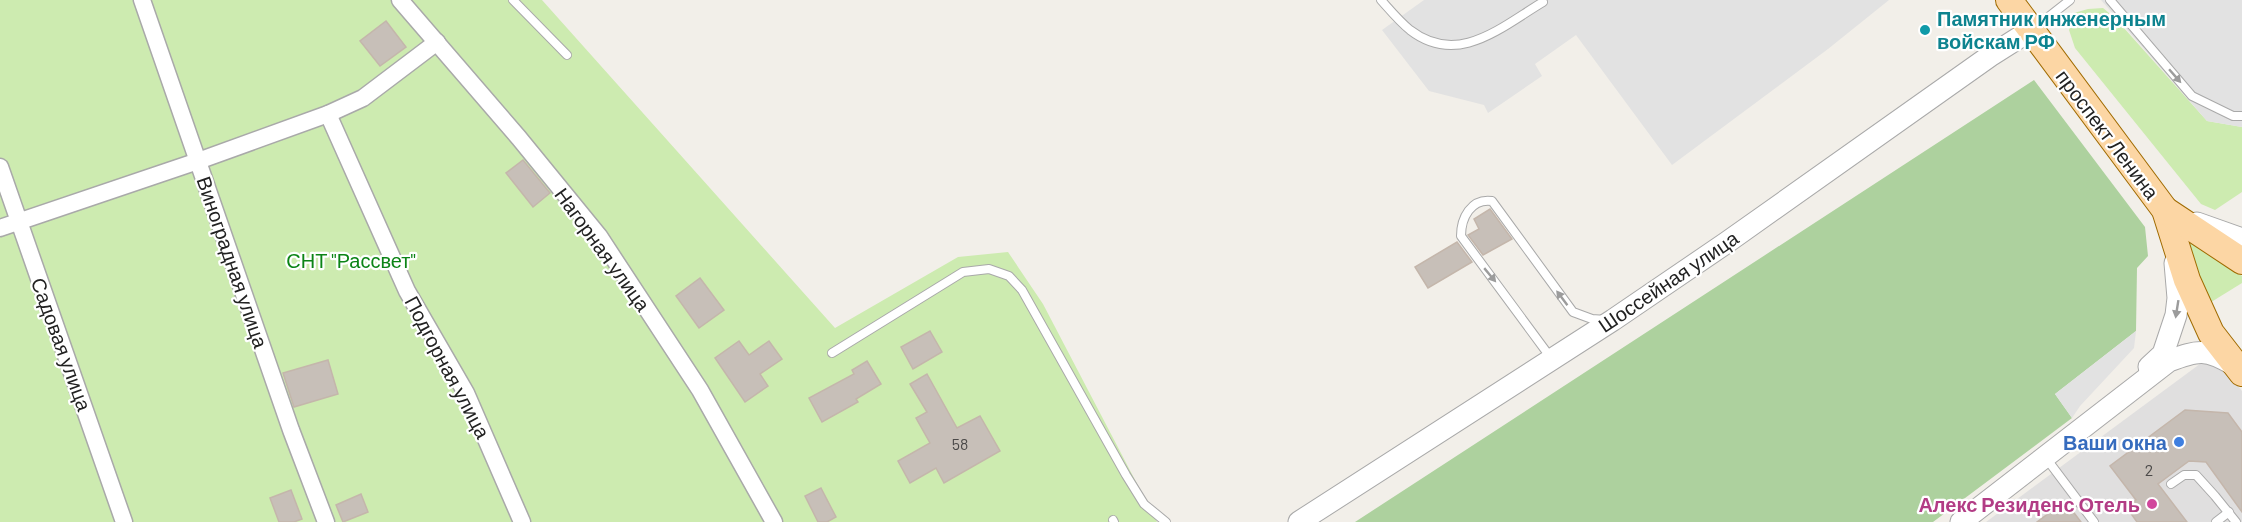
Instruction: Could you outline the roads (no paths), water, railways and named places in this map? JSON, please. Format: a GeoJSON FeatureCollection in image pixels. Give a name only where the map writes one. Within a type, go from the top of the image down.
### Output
{"type":"FeatureCollection","features":[{"type":"Feature","properties":{"kind":"main road","name":"проспект Ленина"},"geometry":{"type":"LineString","coordinates":[[2009,0],[2165,210],[2187,280],[2211,333],[2240,370]]}},
{"type":"Feature","properties":{"kind":"main road","name":"проспект Ленина"},"geometry":{"type":"LineString","coordinates":[[2165,210],[2242,261]]}},
{"type":"Feature","properties":{"kind":"street","name":"Виноградная улица"},"geometry":{"type":"LineString","coordinates":[[142,0],[291,430],[326,522]]}},
{"type":"Feature","properties":{"kind":"street","name":"Нагорная улица"},"geometry":{"type":"LineString","coordinates":[[400,0],[519,138],[599,236],[700,390],[774,522]]}},
{"type":"Feature","properties":{"kind":"street","name":"Шоссейная улица"},"geometry":{"type":"LineString","coordinates":[[1299,522],[1613,320],[1990,56],[2031,30]]}},
{"type":"Feature","properties":{"kind":"street"},"geometry":{"type":"LineString","coordinates":[[0,228],[328,114],[363,98],[437,42]]}},
{"type":"Feature","properties":{"kind":"street","name":"Подгорная улица"},"geometry":{"type":"LineString","coordinates":[[328,114],[407,291],[466,393],[522,522]]}},
{"type":"Feature","properties":{"kind":"street","name":"Садовая улица"},"geometry":{"type":"LineString","coordinates":[[0,167],[124,522]]}},
{"type":"Feature","properties":{"kind":"street"},"geometry":{"type":"LineString","coordinates":[[2165,210],[2242,239]]}},
{"type":"Feature","properties":{"kind":"street"},"geometry":{"type":"LineString","coordinates":[[2105,412],[2122,389],[2163,354],[2172,330],[2178,298],[2178,280],[2165,210]]}},
{"type":"Feature","properties":{"kind":"street"},"geometry":{"type":"LineString","coordinates":[[1961,522],[2169,362],[2199,352],[2214,352],[2240,370]]}},
{"type":"Feature","properties":{"kind":"lane"},"geometry":{"type":"LineString","coordinates":[[513,0],[567,55]]}},
{"type":"Feature","properties":{"kind":"lane"},"geometry":{"type":"LineString","coordinates":[[1381,0],[1409,29],[1427,41],[1440,45],[1455,45],[1480,40],[1543,2]]}},
{"type":"Feature","properties":{"kind":"lane"},"geometry":{"type":"LineString","coordinates":[[2031,30],[2070,0]]}},
{"type":"Feature","properties":{"kind":"lane"},"geometry":{"type":"LineString","coordinates":[[2110,0],[2192,96],[2233,116],[2242,116]]}},
{"type":"Feature","properties":{"kind":"lane"},"geometry":{"type":"LineString","coordinates":[[1551,358],[1461,236],[1464,218],[1468,210],[1476,204],[1484,200],[1492,201],[1573,312],[1592,318],[1613,320]]}},
{"type":"Feature","properties":{"kind":"lane"},"geometry":{"type":"LineString","coordinates":[[832,353],[963,272],[989,269],[1009,276],[1022,290],[1144,504],[1166,522]]}},
{"type":"Feature","properties":{"kind":"lane"},"geometry":{"type":"LineString","coordinates":[[2045,458],[2094,522]]}},
{"type":"Feature","properties":{"kind":"lane"},"geometry":{"type":"LineString","coordinates":[[2171,484],[2184,475],[2196,475],[2235,522]]}},
{"type":"Feature","properties":{"kind":"lane"},"geometry":{"type":"LineString","coordinates":[[2216,522],[2229,512]]}},
{"type":"Feature","properties":{"kind":"place","name":"Памятник инженерным войскам РФ"},"geometry":{"type":"Point","coordinates":[1925,30]}},
{"type":"Feature","properties":{"kind":"place","name":"Ваши окна"},"geometry":{"type":"Point","coordinates":[2179,442]}},
{"type":"Feature","properties":{"kind":"place","name":"Алекс Резиденс Отель"},"geometry":{"type":"Point","coordinates":[2152,504]}},
{"type":"Feature","properties":{"kind":"park label","name":"СНТ \"Рассвет\""},"geometry":{"type":"Point","coordinates":[351,260]}}]}
